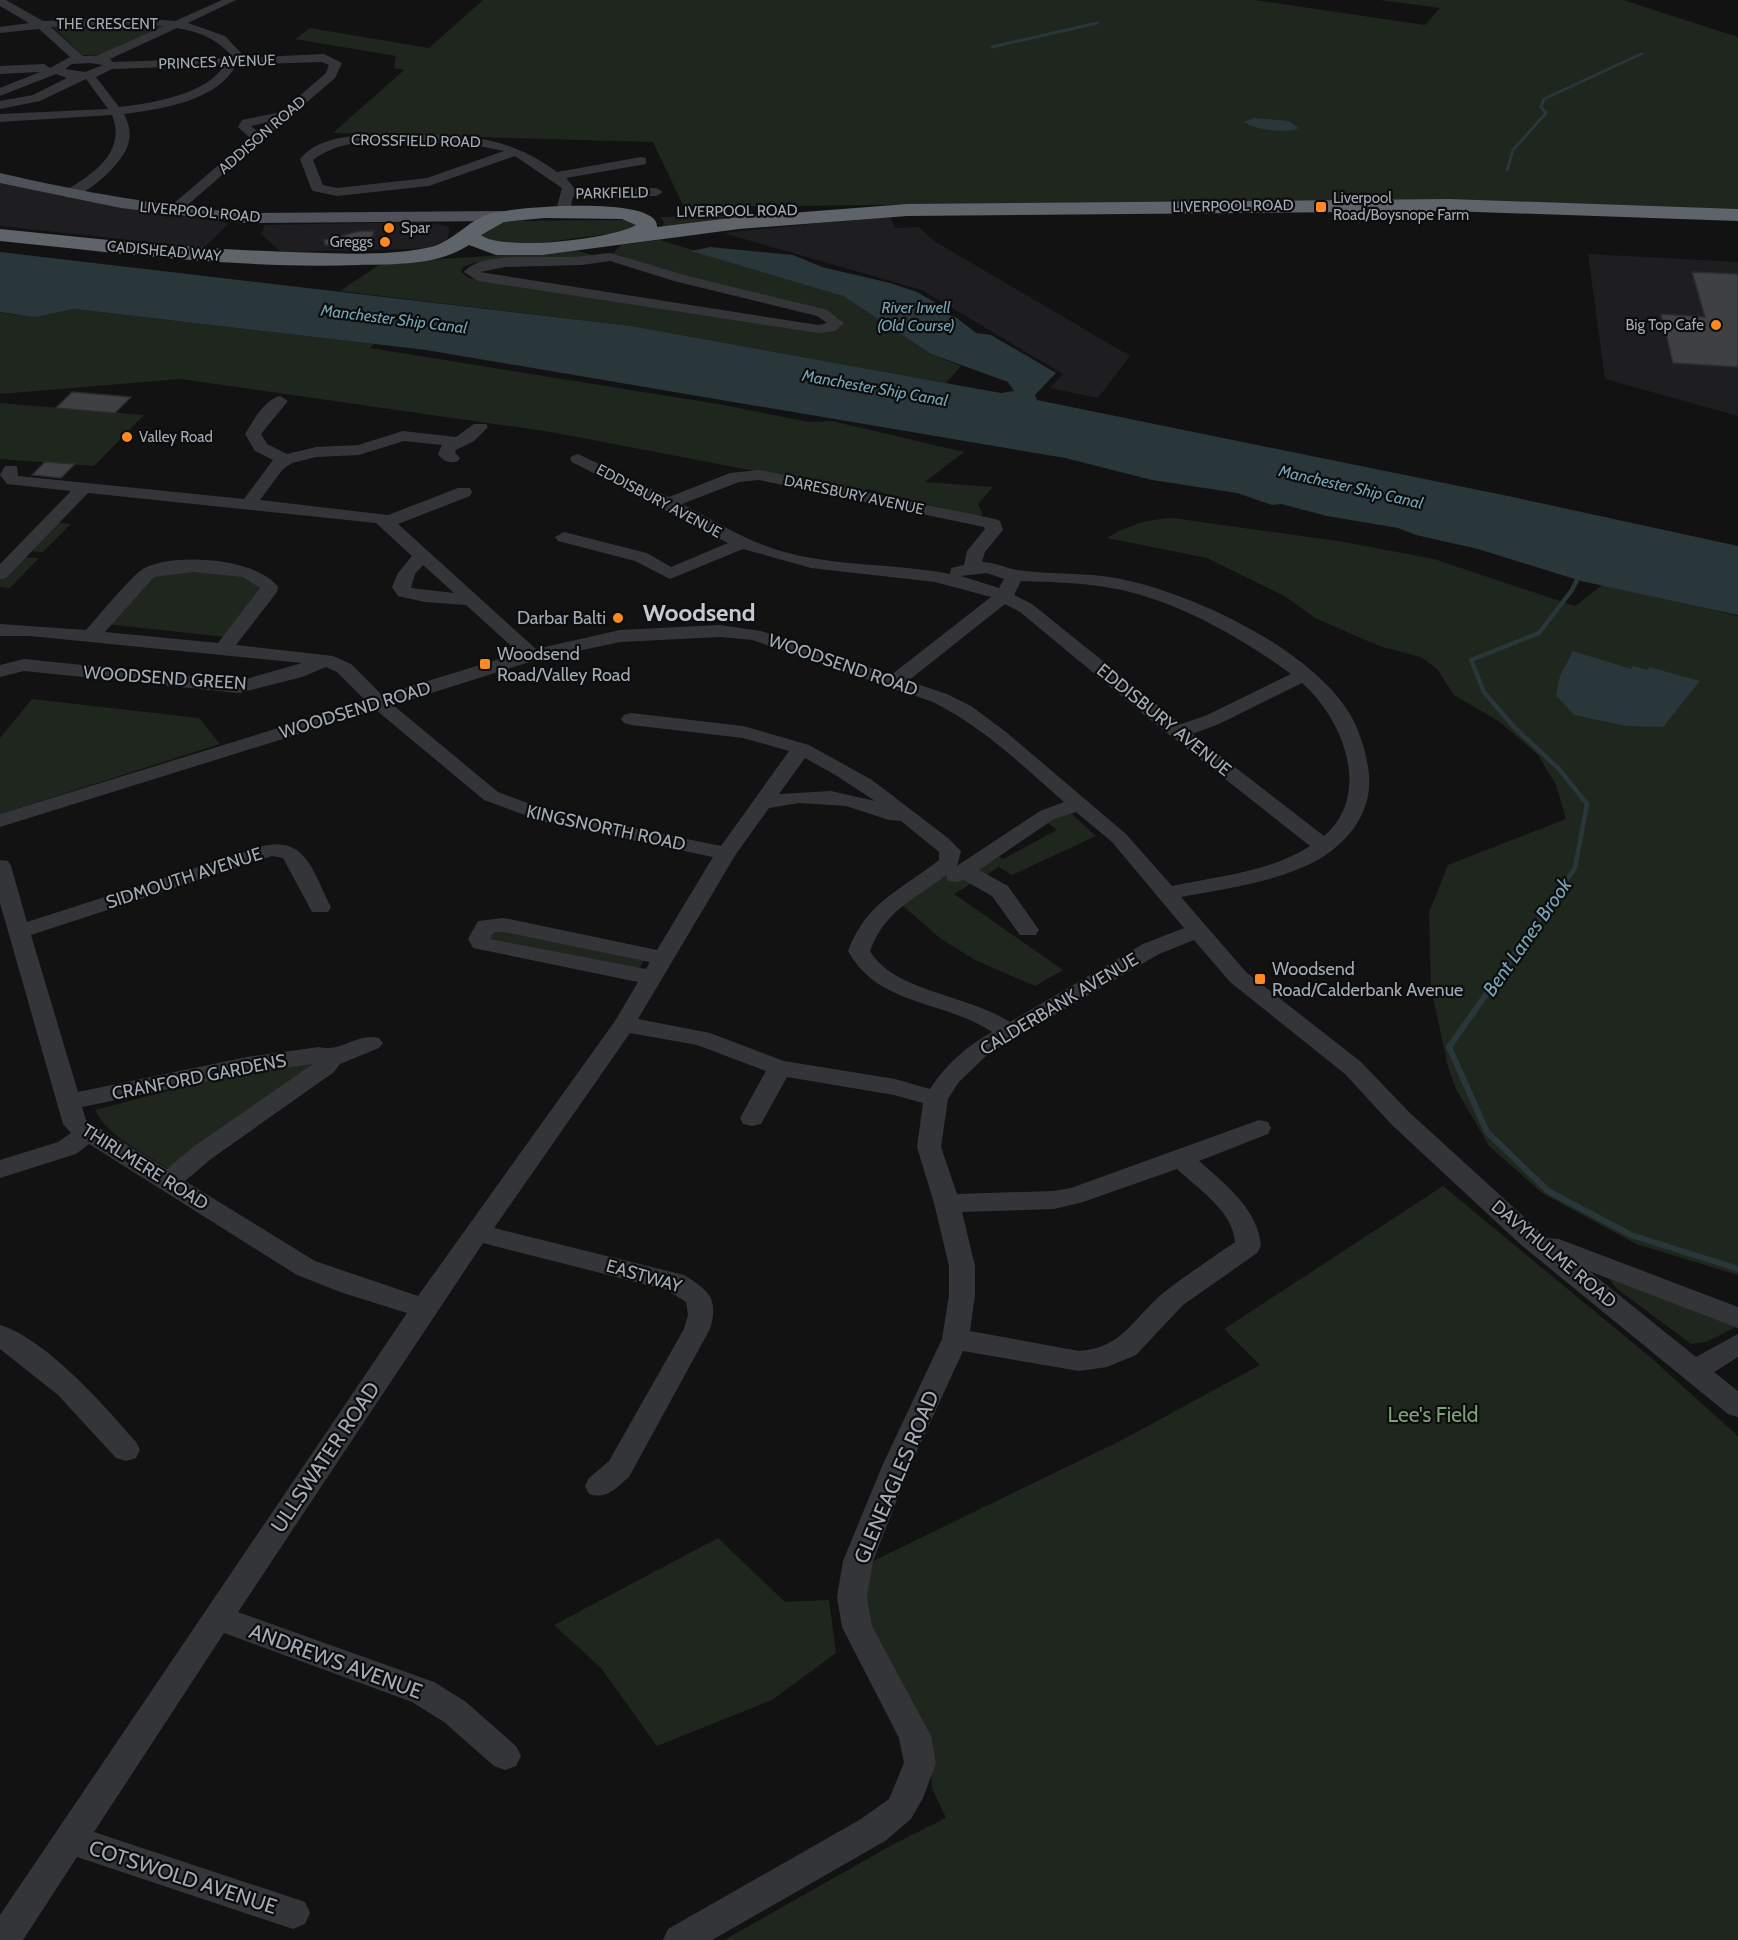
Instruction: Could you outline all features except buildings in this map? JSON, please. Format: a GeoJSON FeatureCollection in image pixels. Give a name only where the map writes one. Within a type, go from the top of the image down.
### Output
{"type":"FeatureCollection","features":[{"type":"Feature","properties":{"kind":"highway","name":"LIVERPOOL ROAD"},"geometry":{"type":"LineString","coordinates":[[522,250],[550,246],[612,249],[739,224],[886,211],[1331,204],[1579,210],[1738,223]]}},
{"type":"Feature","properties":{"kind":"highway","name":"LIVERPOOL ROAD"},"geometry":{"type":"LineString","coordinates":[[502,216],[856,209],[886,211]]}},
{"type":"Feature","properties":{"kind":"highway","name":"LIVERPOOL ROAD"},"geometry":{"type":"LineString","coordinates":[[1579,210],[1608,209],[1738,215]]}},
{"type":"Feature","properties":{"kind":"highway"},"geometry":{"type":"LineString","coordinates":[[612,249],[648,225],[639,218],[623,213]]}},
{"type":"Feature","properties":{"kind":"highway","name":"CADISHEAD WAY"},"geometry":{"type":"LineString","coordinates":[[328,260],[434,252],[456,245],[477,225],[502,216]]}},
{"type":"Feature","properties":{"kind":"highway","name":"CADISHEAD WAY"},"geometry":{"type":"LineString","coordinates":[[0,235],[193,255],[328,260],[436,259],[522,250]]}},
{"type":"Feature","properties":{"kind":"highway"},"geometry":{"type":"LineString","coordinates":[[468,235],[473,242],[482,246],[522,250]]}},
{"type":"Feature","properties":{"kind":"main road","name":"LIVERPOOL ROAD"},"geometry":{"type":"LineString","coordinates":[[0,178],[70,194],[172,211],[245,218],[502,216]]}},
{"type":"Feature","properties":{"kind":"main road","name":"LIVERPOOL ROAD"},"geometry":{"type":"LineString","coordinates":[[402,217],[447,220],[460,225],[468,235]]}},
{"type":"Feature","properties":{"kind":"street"},"geometry":{"type":"LineString","coordinates":[[0,105],[36,98],[86,75],[104,63],[231,0]]}},
{"type":"Feature","properties":{"kind":"street"},"geometry":{"type":"LineString","coordinates":[[0,1],[41,25],[79,59]]}},
{"type":"Feature","properties":{"kind":"street","name":"THE CRESCENT"},"geometry":{"type":"LineString","coordinates":[[0,30],[123,20],[180,25],[222,39],[233,48],[235,61]]}},
{"type":"Feature","properties":{"kind":"street","name":"PRINCES AVENUE"},"geometry":{"type":"LineString","coordinates":[[57,68],[79,59],[104,63],[324,58]]}},
{"type":"Feature","properties":{"kind":"street","name":"ADDISON ROAD"},"geometry":{"type":"LineString","coordinates":[[172,211],[334,71],[336,63],[324,58]]}},
{"type":"Feature","properties":{"kind":"street"},"geometry":{"type":"LineString","coordinates":[[0,118],[61,118],[148,107],[193,93],[222,77],[235,61]]}},
{"type":"Feature","properties":{"kind":"street"},"geometry":{"type":"LineString","coordinates":[[0,92],[57,68]]}},
{"type":"Feature","properties":{"kind":"street"},"geometry":{"type":"LineString","coordinates":[[0,70],[57,68],[65,74],[86,75],[116,112],[124,131],[116,157],[98,175],[70,194]]}},
{"type":"Feature","properties":{"kind":"street"},"geometry":{"type":"LineString","coordinates":[[258,138],[244,127],[246,123],[285,115]]}},
{"type":"Feature","properties":{"kind":"street","name":"CROSSFIELD ROAD"},"geometry":{"type":"LineString","coordinates":[[516,151],[429,182],[337,192],[323,191],[318,188],[306,159],[310,154],[335,142],[358,138],[481,142],[516,151],[533,158],[569,187],[567,193]]}},
{"type":"Feature","properties":{"kind":"street"},"geometry":{"type":"LineString","coordinates":[[555,176],[641,161]]}},
{"type":"Feature","properties":{"kind":"street","name":"PARKFIELD"},"geometry":{"type":"LineString","coordinates":[[567,193],[656,192]]}},
{"type":"Feature","properties":{"kind":"street"},"geometry":{"type":"LineString","coordinates":[[562,214],[567,193]]}},
{"type":"Feature","properties":{"kind":"street"},"geometry":{"type":"LineString","coordinates":[[550,246],[591,250],[597,255],[612,249],[679,278],[822,313],[837,324],[830,328],[818,329],[478,277],[471,272],[476,267],[492,264],[586,261],[612,249]]}},
{"type":"Feature","properties":{"kind":"street"},"geometry":{"type":"LineString","coordinates":[[281,407],[257,425],[252,434],[254,442],[270,453],[286,459]]}},
{"type":"Feature","properties":{"kind":"street"},"geometry":{"type":"LineString","coordinates":[[250,503],[277,465],[286,459],[316,452],[359,450],[402,436],[417,436],[453,450],[480,427]]}},
{"type":"Feature","properties":{"kind":"street","name":"EDDISBURY AVENUE"},"geometry":{"type":"LineString","coordinates":[[578,459],[669,503],[740,544],[800,561],[945,577],[975,583],[1005,595],[1026,608],[1178,732],[1324,846]]}},
{"type":"Feature","properties":{"kind":"street"},"geometry":{"type":"LineString","coordinates":[[11,470],[8,475],[13,480],[371,515],[387,522],[532,655]]}},
{"type":"Feature","properties":{"kind":"street","name":"DARESBURY AVENUE"},"geometry":{"type":"LineString","coordinates":[[669,503],[736,477],[759,475],[989,523],[993,525],[994,530],[976,551],[972,568]]}},
{"type":"Feature","properties":{"kind":"street"},"geometry":{"type":"LineString","coordinates":[[0,574],[83,488]]}},
{"type":"Feature","properties":{"kind":"street"},"geometry":{"type":"LineString","coordinates":[[387,522],[464,492]]}},
{"type":"Feature","properties":{"kind":"street","name":"EDDISBURY AVENUE"},"geometry":{"type":"LineString","coordinates":[[564,537],[641,557],[670,574],[740,544]]}},
{"type":"Feature","properties":{"kind":"street"},"geometry":{"type":"LineString","coordinates":[[422,555],[403,579],[401,587],[404,592],[425,597],[470,600]]}},
{"type":"Feature","properties":{"kind":"street"},"geometry":{"type":"LineString","coordinates":[[90,637],[148,573],[155,569],[185,566],[257,575],[268,583],[268,592],[223,649]]}},
{"type":"Feature","properties":{"kind":"street","name":"EDDISBURY AVENUE"},"geometry":{"type":"LineString","coordinates":[[945,577],[972,568],[993,569],[1011,575]]}},
{"type":"Feature","properties":{"kind":"street"},"geometry":{"type":"LineString","coordinates":[[894,682],[1005,595],[1011,585],[1011,575],[1085,580],[1137,589],[1242,634],[1304,675],[1323,692],[1338,711],[1352,741],[1360,777],[1359,802],[1349,823],[1324,846],[1298,860],[1272,869],[1167,894]]}},
{"type":"Feature","properties":{"kind":"street"},"geometry":{"type":"LineString","coordinates":[[0,630],[326,660]]}},
{"type":"Feature","properties":{"kind":"street","name":"WOODSEND ROAD"},"geometry":{"type":"LineString","coordinates":[[0,821],[532,655],[620,636],[720,631],[754,635],[940,698],[964,710],[999,736],[1119,838],[1238,977],[1353,1068]]}},
{"type":"Feature","properties":{"kind":"street","name":"WOODSEND GREEN"},"geometry":{"type":"LineString","coordinates":[[0,671],[24,665],[239,687],[295,673],[326,660]]}},
{"type":"Feature","properties":{"kind":"street","name":"KINGSNORTH ROAD"},"geometry":{"type":"LineString","coordinates":[[326,660],[344,668],[379,703],[491,796],[522,810],[726,853]]}},
{"type":"Feature","properties":{"kind":"street"},"geometry":{"type":"LineString","coordinates":[[1178,732],[1212,720],[1304,675]]}},
{"type":"Feature","properties":{"kind":"street"},"geometry":{"type":"LineString","coordinates":[[631,719],[750,734],[801,749],[867,785],[941,842],[957,868],[991,884],[1006,912],[1028,930]]}},
{"type":"Feature","properties":{"kind":"street","name":"ULLSWATER ROAD"},"geometry":{"type":"LineString","coordinates":[[3,1940],[72,1840],[424,1308],[624,1024],[726,853],[801,749]]}},
{"type":"Feature","properties":{"kind":"street"},"geometry":{"type":"LineString","coordinates":[[764,803],[790,797],[831,796],[883,810],[920,826]]}},
{"type":"Feature","properties":{"kind":"street"},"geometry":{"type":"LineString","coordinates":[[1011,1033],[974,1011],[904,990],[871,968],[859,951],[862,939],[875,918],[912,886],[941,869],[957,868],[1047,815],[1079,804]]}},
{"type":"Feature","properties":{"kind":"street","name":"SIDMOUTH AVENUE"},"geometry":{"type":"LineString","coordinates":[[20,932],[270,850],[284,849],[292,854],[320,907]]}},
{"type":"Feature","properties":{"kind":"street","name":"THIRLMERE ROAD"},"geometry":{"type":"LineString","coordinates":[[0,866],[75,1124],[87,1134],[306,1268],[352,1286],[424,1308]]}},
{"type":"Feature","properties":{"kind":"street"},"geometry":{"type":"LineString","coordinates":[[504,925],[656,968],[488,945],[481,943],[479,939],[486,926],[504,925]]}},
{"type":"Feature","properties":{"kind":"street","name":"CALDERBANK AVENUE"},"geometry":{"type":"LineString","coordinates":[[930,1130],[936,1099],[965,1061],[980,1049],[1011,1033],[1151,949],[1198,931]]}},
{"type":"Feature","properties":{"kind":"street"},"geometry":{"type":"LineString","coordinates":[[624,1024],[702,1038],[780,1068],[895,1087],[936,1099]]}},
{"type":"Feature","properties":{"kind":"street","name":"CRANFORD GARDENS"},"geometry":{"type":"LineString","coordinates":[[168,1182],[202,1153],[326,1066],[329,1059],[370,1043]]}},
{"type":"Feature","properties":{"kind":"street","name":"CRANFORD GARDENS"},"geometry":{"type":"LineString","coordinates":[[69,1102],[247,1065],[319,1054],[329,1059]]}},
{"type":"Feature","properties":{"kind":"street"},"geometry":{"type":"LineString","coordinates":[[753,1118],[780,1068]]}},
{"type":"Feature","properties":{"kind":"street","name":"DAVYHULME ROAD"},"geometry":{"type":"LineString","coordinates":[[1353,1068],[1401,1119],[1529,1238],[1738,1406]]}},
{"type":"Feature","properties":{"kind":"street"},"geometry":{"type":"LineString","coordinates":[[947,1203],[1054,1200],[1074,1196],[1180,1159],[1259,1128]]}},
{"type":"Feature","properties":{"kind":"street","name":"GLENEAGLES ROAD"},"geometry":{"type":"LineString","coordinates":[[680,1940],[873,1830],[900,1809],[912,1788],[920,1763],[915,1736],[858,1627],[852,1598],[858,1561],[897,1464],[955,1339],[962,1295],[962,1266],[947,1203],[929,1147],[930,1130]]}},
{"type":"Feature","properties":{"kind":"street"},"geometry":{"type":"LineString","coordinates":[[0,1169],[68,1148],[87,1134]]}},
{"type":"Feature","properties":{"kind":"street"},"geometry":{"type":"LineString","coordinates":[[955,1339],[1079,1361],[1097,1360],[1126,1348],[1174,1298],[1248,1246],[1250,1235],[1236,1212],[1180,1159]]}},
{"type":"Feature","properties":{"kind":"street","name":"EASTWAY"},"geometry":{"type":"LineString","coordinates":[[479,1233],[675,1282],[698,1297],[701,1316],[697,1329],[619,1469],[599,1486]]}},
{"type":"Feature","properties":{"kind":"street"},"geometry":{"type":"LineString","coordinates":[[1529,1238],[1738,1318]]}},
{"type":"Feature","properties":{"kind":"street"},"geometry":{"type":"LineString","coordinates":[[0,1335],[56,1374],[90,1406],[126,1450]]}},
{"type":"Feature","properties":{"kind":"street"},"geometry":{"type":"LineString","coordinates":[[1695,1370],[1738,1344]]}},
{"type":"Feature","properties":{"kind":"street","name":"ANDREWS AVENUE"},"geometry":{"type":"LineString","coordinates":[[219,1618],[423,1692],[455,1712],[505,1756]]}},
{"type":"Feature","properties":{"kind":"street","name":"COTSWOLD AVENUE"},"geometry":{"type":"LineString","coordinates":[[72,1840],[293,1913]]}},
{"type":"Feature","properties":{"kind":"shaded area"},"geometry":{"type":"Polygon","coordinates":[[[0,181],[228,224],[204,248],[0,226],[0,181]]]}},
{"type":"Feature","properties":{"kind":"shaded area"},"geometry":{"type":"Polygon","coordinates":[[[890,216],[895,228],[919,227],[934,241],[1130,356],[1098,398],[1050,388],[1063,374],[922,290],[723,233],[890,216]]]}},
{"type":"Feature","properties":{"kind":"shaded area"},"geometry":{"type":"Polygon","coordinates":[[[423,222],[447,226],[450,229],[447,241],[430,248],[281,252],[261,234],[265,225],[423,222]]]}},
{"type":"Feature","properties":{"kind":"shaded area"},"geometry":{"type":"Polygon","coordinates":[[[1588,254],[1738,262],[1738,416],[1605,379],[1588,254]]]}},
{"type":"Feature","properties":{"kind":"green space"},"geometry":{"type":"Polygon","coordinates":[[[483,0],[1255,0],[1425,25],[1440,8],[1379,0],[1623,0],[1738,37],[1738,209],[1375,200],[684,207],[653,142],[333,133],[404,70],[394,68],[396,56],[295,39],[310,28],[429,48],[483,0]]]}},
{"type":"Feature","properties":{"kind":"green space"},"geometry":{"type":"Polygon","coordinates":[[[70,23],[168,24],[102,56],[82,55],[53,27],[70,23]]]}},
{"type":"Feature","properties":{"kind":"green space"},"geometry":{"type":"Polygon","coordinates":[[[796,214],[662,227],[664,222],[660,217],[796,214]]]}},
{"type":"Feature","properties":{"kind":"green space"},"geometry":{"type":"Polygon","coordinates":[[[631,220],[640,227],[623,232],[509,247],[485,242],[481,234],[503,221],[631,220]]]}},
{"type":"Feature","properties":{"kind":"green space"},"geometry":{"type":"Polygon","coordinates":[[[660,240],[843,296],[931,354],[961,366],[946,383],[631,326],[340,291],[382,263],[575,250],[592,255],[590,257],[474,263],[463,267],[461,272],[469,278],[821,332],[841,326],[840,319],[823,310],[681,277],[613,253],[621,245],[660,240]]]}},
{"type":"Feature","properties":{"kind":"green space"},"geometry":{"type":"Polygon","coordinates":[[[75,309],[374,344],[370,348],[718,404],[809,422],[832,421],[964,452],[925,482],[993,487],[978,504],[983,515],[978,517],[868,489],[864,492],[551,432],[180,379],[0,394],[0,312],[38,315],[75,309]]]}},
{"type":"Feature","properties":{"kind":"green space"},"geometry":{"type":"Polygon","coordinates":[[[0,403],[144,415],[94,466],[0,459],[0,403]]]}},
{"type":"Feature","properties":{"kind":"green space"},"geometry":{"type":"Polygon","coordinates":[[[1173,518],[1344,542],[1434,559],[1575,606],[1605,583],[1738,616],[1738,1275],[1636,1244],[1542,1193],[1489,1146],[1456,1089],[1448,1067],[1431,988],[1429,912],[1448,865],[1566,819],[1556,785],[1538,755],[1500,722],[1454,695],[1437,669],[1421,657],[1379,646],[1315,618],[1286,597],[1207,558],[1107,538],[1138,524],[1173,518]]]}},
{"type":"Feature","properties":{"kind":"green space"},"geometry":{"type":"Polygon","coordinates":[[[54,522],[71,524],[43,552],[27,551],[54,522]]]}},
{"type":"Feature","properties":{"kind":"green space"},"geometry":{"type":"Polygon","coordinates":[[[20,557],[39,558],[10,588],[0,587],[0,578],[20,557]]]}},
{"type":"Feature","properties":{"kind":"green space"},"geometry":{"type":"Polygon","coordinates":[[[171,568],[240,574],[253,579],[261,589],[225,637],[106,624],[147,578],[171,568]]]}},
{"type":"Feature","properties":{"kind":"green space"},"geometry":{"type":"Polygon","coordinates":[[[32,699],[199,718],[220,744],[0,814],[0,738],[32,699]]]}},
{"type":"Feature","properties":{"kind":"green space"},"geometry":{"type":"Polygon","coordinates":[[[1064,807],[1096,836],[1012,875],[999,867],[954,894],[1063,970],[1035,986],[975,960],[941,939],[903,906],[919,891],[983,848],[1003,859],[1057,830],[1041,818],[1064,807]]]}},
{"type":"Feature","properties":{"kind":"green space"},"geometry":{"type":"Polygon","coordinates":[[[492,929],[645,959],[637,971],[487,940],[492,929]]]}},
{"type":"Feature","properties":{"kind":"green space"},"geometry":{"type":"Polygon","coordinates":[[[310,1062],[314,1067],[168,1169],[117,1136],[101,1120],[95,1110],[240,1072],[310,1062]]]}},
{"type":"Feature","properties":{"kind":"green space","name":"Lee's Field"},"geometry":{"type":"Polygon","coordinates":[[[1443,1186],[1650,1357],[1738,1436],[1738,1940],[724,1940],[892,1845],[946,1818],[932,1788],[930,1759],[863,1614],[869,1563],[1122,1440],[1260,1365],[1224,1329],[1443,1186]]]}},
{"type":"Feature","properties":{"kind":"green space"},"geometry":{"type":"Polygon","coordinates":[[[1608,1277],[1738,1326],[1706,1342],[1691,1344],[1616,1288],[1608,1277]]]}},
{"type":"Feature","properties":{"kind":"green space"},"geometry":{"type":"Polygon","coordinates":[[[718,1538],[785,1602],[829,1600],[836,1653],[772,1700],[657,1746],[601,1668],[554,1625],[718,1538]]]}},
{"type":"Feature","properties":{"kind":"water"},"geometry":{"type":"Polygon","coordinates":[[[1254,118],[1289,121],[1299,128],[1287,131],[1271,130],[1244,122],[1254,118]]]}},
{"type":"Feature","properties":{"kind":"water"},"geometry":{"type":"Polygon","coordinates":[[[710,247],[793,255],[822,267],[890,283],[917,292],[943,307],[938,310],[957,318],[976,333],[991,335],[1056,373],[1035,395],[1037,400],[1508,496],[1738,546],[1738,615],[1581,581],[1478,549],[1416,535],[1398,528],[1327,516],[1281,504],[1272,505],[1237,493],[1152,480],[1065,458],[426,350],[75,309],[35,317],[0,312],[0,252],[631,326],[1001,393],[1014,391],[1008,382],[931,354],[843,296],[691,251],[710,247]]]}},
{"type":"Feature","properties":{"kind":"water"},"geometry":{"type":"Polygon","coordinates":[[[1573,651],[1631,669],[1633,666],[1648,670],[1649,667],[1700,681],[1663,727],[1626,726],[1574,715],[1556,695],[1560,676],[1573,651]]]}},
{"type":"Feature","properties":{"kind":"waterway"},"geometry":{"type":"LineString","coordinates":[[992,47],[1097,23]]}},
{"type":"Feature","properties":{"kind":"waterway"},"geometry":{"type":"LineString","coordinates":[[1507,170],[1513,150],[1546,113],[1541,107],[1544,99],[1641,54]]}},
{"type":"Feature","properties":{"kind":"waterway","name":"Bent Lanes Brook"},"geometry":{"type":"LineString","coordinates":[[1553,899],[1575,868],[1587,804],[1559,769],[1514,727],[1484,692],[1471,660],[1539,633],[1572,590],[1580,574]]}},
{"type":"Feature","properties":{"kind":"waterway","name":"Bent Lanes Brook"},"geometry":{"type":"LineString","coordinates":[[1555,897],[1449,1047],[1487,1132],[1548,1191],[1631,1235],[1738,1269]]}},
{"type":"Feature","properties":{"kind":"place","name":"Liverpool Road/Boysnope Farm"},"geometry":{"type":"Point","coordinates":[1321,207]}},
{"type":"Feature","properties":{"kind":"place","name":"Spar"},"geometry":{"type":"Point","coordinates":[389,228]}},
{"type":"Feature","properties":{"kind":"place","name":"Greggs"},"geometry":{"type":"Point","coordinates":[385,242]}},
{"type":"Feature","properties":{"kind":"place","name":"Big Top Cafe"},"geometry":{"type":"Point","coordinates":[1716,325]}},
{"type":"Feature","properties":{"kind":"place","name":"Valley Road"},"geometry":{"type":"Point","coordinates":[127,437]}},
{"type":"Feature","properties":{"kind":"place","name":"Darbar Balti"},"geometry":{"type":"Point","coordinates":[618,618]}},
{"type":"Feature","properties":{"kind":"place","name":"Woodsend Road/Valley Road"},"geometry":{"type":"Point","coordinates":[485,664]}},
{"type":"Feature","properties":{"kind":"place","name":"Woodsend Road/Calderbank Avenue"},"geometry":{"type":"Point","coordinates":[1260,979]}},
{"type":"Feature","properties":{"kind":"district","name":"Woodsend"},"geometry":{"type":"Point","coordinates":[699,612]}},
{"type":"Feature","properties":{"kind":"water label","name":"River Irwell (Old Course)"},"geometry":{"type":"Point","coordinates":[916,316]}},
{"type":"Feature","properties":{"kind":"water label","name":"Manchester Ship Canal"},"geometry":{"type":"Point","coordinates":[394,319]}},
{"type":"Feature","properties":{"kind":"water label","name":"Manchester Ship Canal"},"geometry":{"type":"Point","coordinates":[875,388]}},
{"type":"Feature","properties":{"kind":"water label","name":"Manchester Ship Canal"},"geometry":{"type":"Point","coordinates":[1351,487]}}]}
